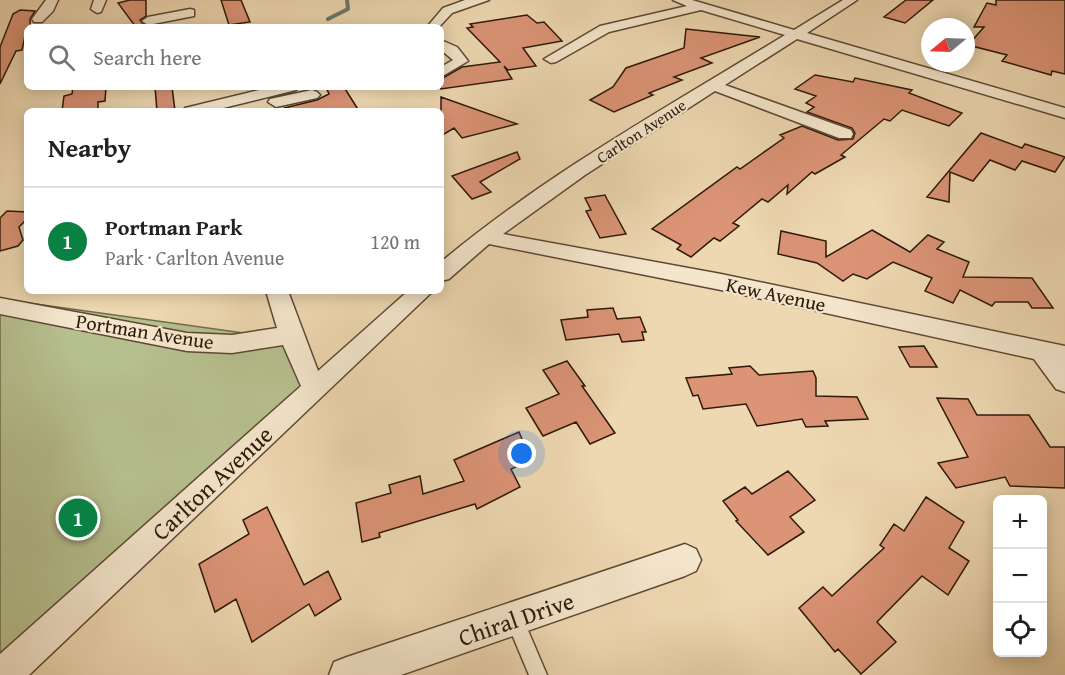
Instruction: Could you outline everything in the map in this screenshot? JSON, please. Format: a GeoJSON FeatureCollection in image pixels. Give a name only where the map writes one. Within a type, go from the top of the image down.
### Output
{"type":"FeatureCollection","features":[{"type":"Feature","properties":{"kind":"street"},"geometry":{"type":"LineString","coordinates":[[38,19],[49,8],[52,0]]}},
{"type":"Feature","properties":{"kind":"street"},"geometry":{"type":"LineString","coordinates":[[434,24],[439,15],[448,9],[483,0]]}},
{"type":"Feature","properties":{"kind":"street"},"geometry":{"type":"LineString","coordinates":[[679,0],[793,36],[1065,113]]}},
{"type":"Feature","properties":{"kind":"street","name":"Carlton Avenue"},"geometry":{"type":"LineString","coordinates":[[444,271],[537,198],[712,85],[851,0]]}},
{"type":"Feature","properties":{"kind":"street"},"geometry":{"type":"LineString","coordinates":[[148,21],[188,6],[193,24]]}},
{"type":"Feature","properties":{"kind":"street"},"geometry":{"type":"LineString","coordinates":[[551,59],[605,29],[700,7]]}},
{"type":"Feature","properties":{"kind":"street"},"geometry":{"type":"LineString","coordinates":[[444,46],[452,50],[461,61],[444,71]]}},
{"type":"Feature","properties":{"kind":"street"},"geometry":{"type":"LineString","coordinates":[[712,85],[845,134]]}},
{"type":"Feature","properties":{"kind":"street"},"geometry":{"type":"LineString","coordinates":[[213,90],[219,107],[280,90]]}},
{"type":"Feature","properties":{"kind":"street"},"geometry":{"type":"LineString","coordinates":[[249,108],[312,94]]}},
{"type":"Feature","properties":{"kind":"street","name":"Kew Avenue"},"geometry":{"type":"LineString","coordinates":[[485,237],[721,282],[1053,353]]}},
{"type":"Feature","properties":{"kind":"street"},"geometry":{"type":"LineString","coordinates":[[278,294],[301,364],[315,389]]}},
{"type":"Feature","properties":{"kind":"street","name":"Carlton Avenue"},"geometry":{"type":"LineString","coordinates":[[3,675],[419,294]]}},
{"type":"Feature","properties":{"kind":"street","name":"Portman Avenue"},"geometry":{"type":"LineString","coordinates":[[0,306],[187,342],[232,344],[291,335]]}},
{"type":"Feature","properties":{"kind":"street"},"geometry":{"type":"LineString","coordinates":[[1053,353],[1065,382]]}},
{"type":"Feature","properties":{"kind":"street","name":"Chiral Drive"},"geometry":{"type":"LineString","coordinates":[[347,675],[515,620],[685,560]]}},
{"type":"Feature","properties":{"kind":"lane"},"geometry":{"type":"LineString","coordinates":[[515,620],[538,675]]}},
{"type":"Feature","properties":{"kind":"green space"},"geometry":{"type":"Polygon","coordinates":[[[0,299],[279,338],[310,380],[0,656],[0,299]]]}},
{"type":"Feature","properties":{"kind":"building"},"geometry":{"type":"Polygon","coordinates":[[[146,0],[146,16],[140,20],[143,24],[134,24],[118,3],[146,0]]]}},
{"type":"Feature","properties":{"kind":"building"},"geometry":{"type":"Polygon","coordinates":[[[221,0],[241,0],[250,22],[229,24],[221,0]]]}},
{"type":"Feature","properties":{"kind":"building"},"geometry":{"type":"Polygon","coordinates":[[[906,0],[933,0],[905,23],[884,17],[906,0]]]}},
{"type":"Feature","properties":{"kind":"building"},"geometry":{"type":"Polygon","coordinates":[[[996,0],[1065,0],[1065,74],[1052,71],[1051,75],[1002,61],[1007,55],[975,47],[975,37],[984,27],[975,27],[975,25],[987,3],[996,5],[996,0]]]}},
{"type":"Feature","properties":{"kind":"building"},"geometry":{"type":"Polygon","coordinates":[[[20,10],[35,11],[30,24],[24,24],[22,50],[16,51],[0,84],[0,47],[13,14],[20,10]]]}},
{"type":"Feature","properties":{"kind":"building"},"geometry":{"type":"Polygon","coordinates":[[[527,15],[537,23],[544,22],[562,41],[523,48],[536,66],[508,70],[504,66],[512,79],[444,89],[444,77],[462,67],[500,62],[467,28],[473,27],[470,24],[527,15]]]}},
{"type":"Feature","properties":{"kind":"building"},"geometry":{"type":"Polygon","coordinates":[[[686,29],[760,37],[701,58],[712,63],[674,77],[682,80],[649,93],[653,95],[614,112],[590,100],[613,87],[626,68],[684,48],[686,29]]]}},
{"type":"Feature","properties":{"kind":"building"},"geometry":{"type":"Polygon","coordinates":[[[815,75],[853,82],[855,78],[912,90],[909,93],[962,113],[949,126],[902,110],[890,121],[884,119],[841,155],[845,157],[815,174],[812,172],[787,194],[788,185],[768,202],[762,199],[733,223],[739,226],[720,241],[714,238],[691,257],[677,249],[681,245],[652,229],[737,167],[740,169],[784,138],[780,135],[802,126],[838,140],[853,139],[855,133],[852,128],[807,112],[814,107],[806,103],[816,96],[795,89],[815,75]]]}},
{"type":"Feature","properties":{"kind":"building"},"geometry":{"type":"Polygon","coordinates":[[[73,90],[106,90],[105,101],[98,102],[98,108],[62,108],[64,96],[72,94],[73,90]]]}},
{"type":"Feature","properties":{"kind":"building"},"geometry":{"type":"Polygon","coordinates":[[[155,90],[172,90],[175,108],[157,108],[155,90]]]}},
{"type":"Feature","properties":{"kind":"building"},"geometry":{"type":"Polygon","coordinates":[[[327,90],[346,90],[357,108],[284,108],[317,100],[329,94],[327,90]]]}},
{"type":"Feature","properties":{"kind":"building"},"geometry":{"type":"Polygon","coordinates":[[[441,97],[517,124],[462,138],[454,128],[444,134],[444,108],[441,108],[441,97]]]}},
{"type":"Feature","properties":{"kind":"building"},"geometry":{"type":"Polygon","coordinates":[[[981,133],[1022,148],[1025,144],[1065,157],[1055,172],[1022,161],[1015,170],[990,160],[973,181],[950,172],[949,202],[927,197],[981,133]]]}},
{"type":"Feature","properties":{"kind":"building"},"geometry":{"type":"Polygon","coordinates":[[[517,152],[520,159],[480,182],[491,192],[472,199],[452,176],[517,152]]]}},
{"type":"Feature","properties":{"kind":"building"},"geometry":{"type":"Polygon","coordinates":[[[605,195],[626,234],[600,238],[586,211],[591,210],[585,198],[605,195]]]}},
{"type":"Feature","properties":{"kind":"building"},"geometry":{"type":"Polygon","coordinates":[[[7,211],[24,212],[24,222],[19,227],[23,240],[18,246],[0,251],[0,218],[7,211]]]}},
{"type":"Feature","properties":{"kind":"building"},"geometry":{"type":"Polygon","coordinates":[[[872,230],[910,252],[928,235],[944,242],[937,249],[969,262],[963,277],[1032,278],[1053,308],[1032,308],[1028,302],[995,302],[992,306],[960,290],[953,303],[925,291],[932,278],[893,262],[867,279],[853,274],[843,281],[817,263],[778,254],[781,231],[826,241],[826,257],[872,230]]]}},
{"type":"Feature","properties":{"kind":"building"},"geometry":{"type":"Polygon","coordinates":[[[613,308],[617,319],[640,317],[646,332],[642,332],[644,340],[622,342],[619,334],[566,340],[561,320],[588,317],[587,310],[613,308]]]}},
{"type":"Feature","properties":{"kind":"building"},"geometry":{"type":"Polygon","coordinates":[[[924,346],[937,367],[910,367],[899,347],[924,346]]]}},
{"type":"Feature","properties":{"kind":"building"},"geometry":{"type":"Polygon","coordinates":[[[567,361],[615,433],[590,444],[576,422],[543,436],[526,408],[559,394],[543,370],[567,361]]]}},
{"type":"Feature","properties":{"kind":"building"},"geometry":{"type":"Polygon","coordinates":[[[750,366],[759,375],[813,371],[816,378],[816,396],[857,397],[868,419],[825,421],[828,426],[806,427],[802,419],[757,426],[746,404],[703,409],[698,395],[693,396],[686,378],[732,374],[729,368],[750,366]]]}},
{"type":"Feature","properties":{"kind":"building"},"geometry":{"type":"Polygon","coordinates":[[[937,398],[968,399],[977,415],[1029,415],[1050,447],[1065,447],[1065,488],[1010,486],[1005,477],[956,488],[938,463],[968,457],[937,398]]]}},
{"type":"Feature","properties":{"kind":"building"},"geometry":{"type":"Polygon","coordinates":[[[519,432],[531,460],[511,469],[520,487],[477,509],[475,504],[379,533],[380,537],[362,542],[356,503],[391,493],[389,485],[420,476],[423,494],[464,481],[454,460],[519,432]]]}},
{"type":"Feature","properties":{"kind":"building"},"geometry":{"type":"Polygon","coordinates":[[[788,471],[815,500],[790,517],[804,532],[768,555],[736,521],[738,520],[723,501],[745,487],[752,494],[788,471]]]}},
{"type":"Feature","properties":{"kind":"building"},"geometry":{"type":"Polygon","coordinates":[[[926,497],[964,522],[949,548],[969,561],[948,595],[922,576],[877,622],[896,642],[861,674],[838,649],[835,652],[799,608],[823,587],[832,596],[884,548],[880,545],[894,524],[904,531],[926,497]]]}},
{"type":"Feature","properties":{"kind":"building"},"geometry":{"type":"Polygon","coordinates":[[[267,507],[304,585],[328,571],[341,599],[315,616],[309,604],[252,642],[236,599],[215,612],[199,564],[249,534],[243,520],[267,507]]]}},
{"type":"Feature","properties":{"kind":"waterway"},"geometry":{"type":"LineString","coordinates":[[328,19],[348,9],[347,0]]}},
{"type":"Feature","properties":{"kind":"place","name":"Portman Park"},"geometry":{"type":"Point","coordinates":[78,518]}}]}
